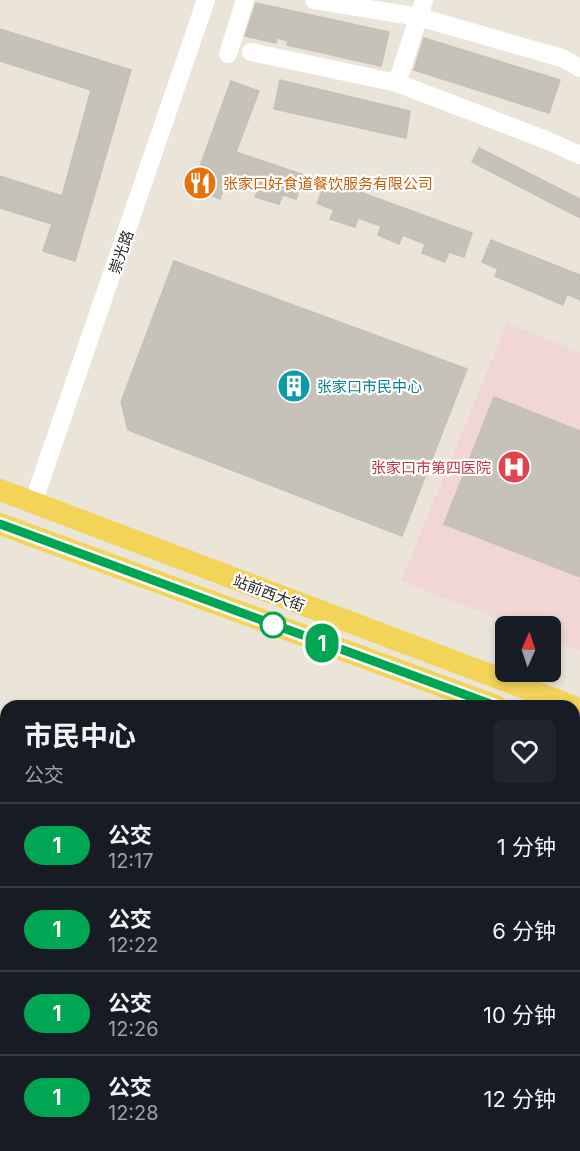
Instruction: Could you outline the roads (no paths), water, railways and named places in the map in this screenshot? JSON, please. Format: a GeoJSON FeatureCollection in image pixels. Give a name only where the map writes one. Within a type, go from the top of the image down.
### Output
{"type":"FeatureCollection","features":[{"type":"Feature","properties":{"kind":"main road","name":"站前西大街"},"geometry":{"type":"LineString","coordinates":[[0,490],[554,700]]}},
{"type":"Feature","properties":{"kind":"main road","name":"站前西大街"},"geometry":{"type":"LineString","coordinates":[[0,524],[480,700]]}},
{"type":"Feature","properties":{"kind":"street","name":"崇光路"},"geometry":{"type":"LineString","coordinates":[[33,503],[206,0]]}},
{"type":"Feature","properties":{"kind":"street"},"geometry":{"type":"LineString","coordinates":[[228,54],[245,0]]}},
{"type":"Feature","properties":{"kind":"street"},"geometry":{"type":"LineString","coordinates":[[314,0],[421,8],[562,58],[580,68]]}},
{"type":"Feature","properties":{"kind":"street"},"geometry":{"type":"LineString","coordinates":[[397,83],[421,8]]}},
{"type":"Feature","properties":{"kind":"street"},"geometry":{"type":"LineString","coordinates":[[251,52],[397,83],[536,135],[580,155]]}},
{"type":"Feature","properties":{"kind":"place","name":"张家口好食道餐饮服务有限公司"},"geometry":{"type":"Point","coordinates":[200,183]}},
{"type":"Feature","properties":{"kind":"place","name":"张家口市民中心"},"geometry":{"type":"Point","coordinates":[294,386]}},
{"type":"Feature","properties":{"kind":"place","name":"张家口市第四医院"},"geometry":{"type":"Point","coordinates":[514,467]}}]}
